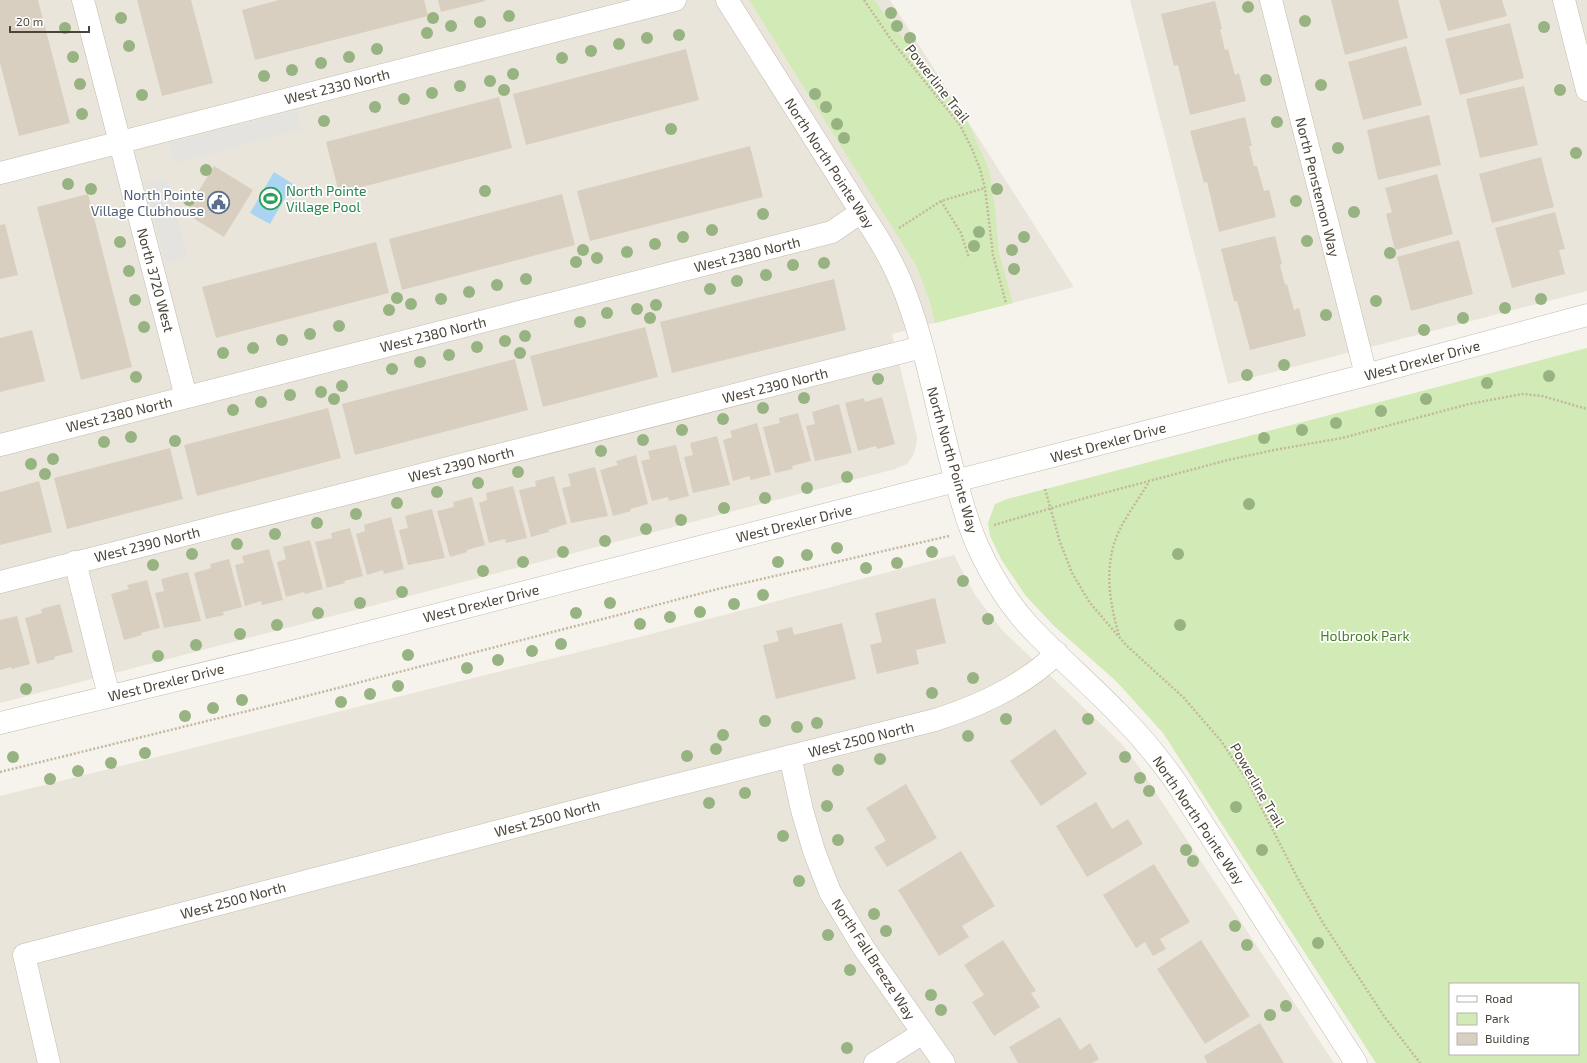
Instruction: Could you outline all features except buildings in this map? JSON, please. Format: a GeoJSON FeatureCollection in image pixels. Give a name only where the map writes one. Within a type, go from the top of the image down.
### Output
{"type":"FeatureCollection","features":[{"type":"Feature","properties":{"kind":"street","name":"North 3720 West"},"geometry":{"type":"LineString","coordinates":[[83,0],[186,397]]}},
{"type":"Feature","properties":{"kind":"street","name":"West 2330 North"},"geometry":{"type":"LineString","coordinates":[[0,173],[674,0]]}},
{"type":"Feature","properties":{"kind":"street","name":"North North Pointe Way"},"geometry":{"type":"LineString","coordinates":[[727,0],[880,240],[894,266],[906,294],[922,347],[956,481],[970,525],[978,546],[993,574],[1010,601],[1029,626],[1139,735],[1159,758],[1178,785],[1356,1063]]}},
{"type":"Feature","properties":{"kind":"street","name":"North Penstemon Way"},"geometry":{"type":"LineString","coordinates":[[1271,0],[1366,375]]}},
{"type":"Feature","properties":{"kind":"street"},"geometry":{"type":"LineString","coordinates":[[1564,0],[1587,90]]}},
{"type":"Feature","properties":{"kind":"street","name":"West 2380 North"},"geometry":{"type":"LineString","coordinates":[[0,445],[832,232],[861,212]]}},
{"type":"Feature","properties":{"kind":"street","name":"West Drexler Drive"},"geometry":{"type":"LineString","coordinates":[[0,723],[300,650],[1366,375],[1587,315]]}},
{"type":"Feature","properties":{"kind":"street","name":"West 2390 North"},"geometry":{"type":"LineString","coordinates":[[0,582],[922,347]]}},
{"type":"Feature","properties":{"kind":"street"},"geometry":{"type":"LineString","coordinates":[[75,562],[109,696]]}},
{"type":"Feature","properties":{"kind":"street","name":"West 2500 North"},"geometry":{"type":"LineString","coordinates":[[49,1063],[24,955],[644,793],[935,720],[964,711],[1017,684],[1057,653]]}},
{"type":"Feature","properties":{"kind":"street","name":"North Fall Breeze Way"},"geometry":{"type":"LineString","coordinates":[[790,756],[802,810],[814,851],[830,892],[863,947],[944,1063]]}},
{"type":"Feature","properties":{"kind":"street"},"geometry":{"type":"LineString","coordinates":[[875,1063],[923,1033]]}},
{"type":"Feature","properties":{"kind":"path","name":"Powerline Trail"},"geometry":{"type":"LineString","coordinates":[[864,0],[892,41],[960,125],[980,169],[985,188],[993,256],[1006,303]]}},
{"type":"Feature","properties":{"kind":"path"},"geometry":{"type":"LineString","coordinates":[[896,230],[941,201],[985,188]]}},
{"type":"Feature","properties":{"kind":"path"},"geometry":{"type":"LineString","coordinates":[[941,201],[961,233],[969,258]]}},
{"type":"Feature","properties":{"kind":"path"},"geometry":{"type":"LineString","coordinates":[[993,525],[1089,497],[1228,460],[1342,438],[1469,404],[1522,394],[1542,396],[1587,409]]}},
{"type":"Feature","properties":{"kind":"path"},"geometry":{"type":"LineString","coordinates":[[1119,638],[1112,613],[1109,590],[1109,572],[1112,552],[1120,530],[1149,482]]}},
{"type":"Feature","properties":{"kind":"path","name":"Powerline Trail"},"geometry":{"type":"LineString","coordinates":[[1045,488],[1060,542],[1072,573],[1090,603],[1119,638],[1184,698],[1221,741],[1246,780],[1323,923],[1384,1016],[1420,1063]]}},
{"type":"Feature","properties":{"kind":"path"},"geometry":{"type":"LineString","coordinates":[[0,772],[280,703],[718,588],[936,540]]}},
{"type":"Feature","properties":{"kind":"shaded area"},"geometry":{"type":"Polygon","coordinates":[[[0,0],[890,0],[1074,287],[892,334],[917,437],[913,456],[907,464],[895,469],[0,703],[0,0]]]}},
{"type":"Feature","properties":{"kind":"shaded area"},"geometry":{"type":"Polygon","coordinates":[[[1130,0],[1587,0],[1587,291],[1228,384],[1130,0]]]}},
{"type":"Feature","properties":{"kind":"shaded area"},"geometry":{"type":"Polygon","coordinates":[[[296,110],[301,130],[174,163],[169,143],[296,110]]]}},
{"type":"Feature","properties":{"kind":"shaded area"},"geometry":{"type":"Polygon","coordinates":[[[166,178],[188,258],[166,264],[145,183],[166,178]]]}},
{"type":"Feature","properties":{"kind":"shaded area"},"geometry":{"type":"Polygon","coordinates":[[[954,555],[975,595],[1003,631],[1123,745],[1334,1063],[0,1063],[0,796],[651,634],[954,555]]]}},
{"type":"Feature","properties":{"kind":"green space"},"geometry":{"type":"Polygon","coordinates":[[[749,0],[874,0],[942,86],[969,124],[989,170],[995,208],[999,253],[1013,303],[935,323],[929,299],[916,265],[749,0]]]}},
{"type":"Feature","properties":{"kind":"green space","name":"Holbrook Park"},"geometry":{"type":"Polygon","coordinates":[[[1587,348],[1587,1063],[1376,1063],[1163,733],[1117,682],[1054,626],[1026,596],[1002,561],[990,536],[988,523],[995,504],[1007,499],[1587,348]]]}},
{"type":"Feature","properties":{"kind":"water","name":"North Pointe Village Pool"},"geometry":{"type":"Polygon","coordinates":[[[274,172],[293,184],[270,224],[250,213],[274,172]]]}},
{"type":"Feature","properties":{"kind":"place","name":"North Pointe Village Pool"},"geometry":{"type":"Point","coordinates":[271,198]}},
{"type":"Feature","properties":{"kind":"place","name":"North Pointe Village Clubhouse"},"geometry":{"type":"Point","coordinates":[219,202]}}]}
